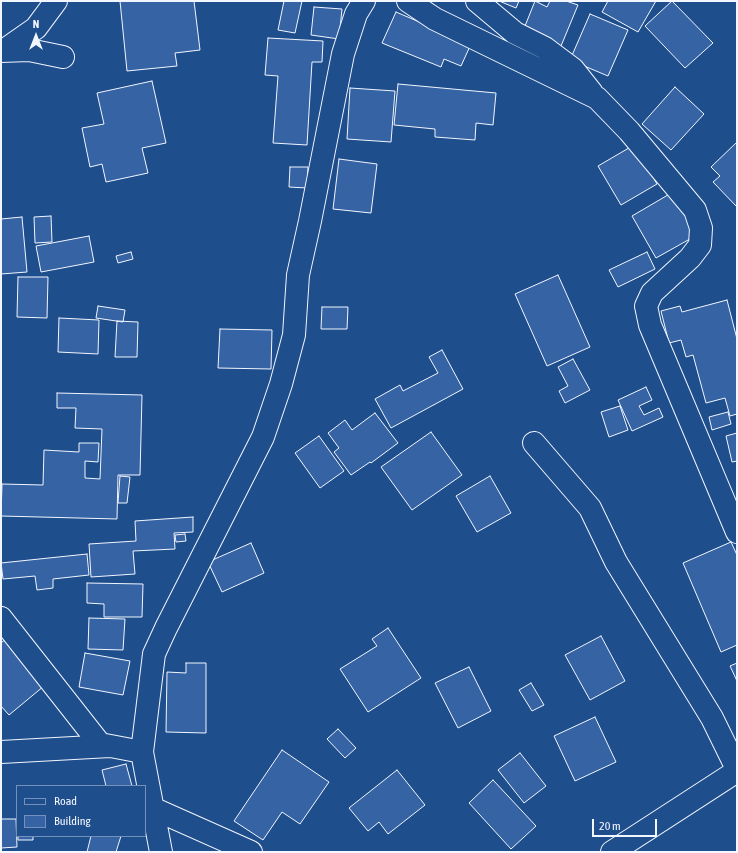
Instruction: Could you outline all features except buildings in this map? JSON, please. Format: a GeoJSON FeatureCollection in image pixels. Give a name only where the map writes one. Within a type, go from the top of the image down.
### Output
{"type":"FeatureCollection","features":[{"type":"Feature","properties":{"kind":"street"},"geometry":{"type":"LineString","coordinates":[[2,51],[36,28],[56,1]]}},
{"type":"Feature","properties":{"kind":"street"},"geometry":{"type":"LineString","coordinates":[[161,852],[142,752],[154,654],[263,437],[281,384],[294,335],[298,275],[343,54],[356,14],[364,1]]}},
{"type":"Feature","properties":{"kind":"street"},"geometry":{"type":"LineString","coordinates":[[408,1],[435,20],[597,98]]}},
{"type":"Feature","properties":{"kind":"street"},"geometry":{"type":"LineString","coordinates":[[477,1],[515,33],[545,48],[573,69],[597,98],[629,131],[695,210],[701,228],[700,245],[690,258],[652,293],[646,306],[650,325],[737,532]]}},
{"type":"Feature","properties":{"kind":"street"},"geometry":{"type":"LineString","coordinates":[[2,51],[29,50],[63,57]]}},
{"type":"Feature","properties":{"kind":"street"},"geometry":{"type":"LineString","coordinates":[[534,442],[590,508],[616,562],[712,718],[737,770],[612,852]]}},
{"type":"Feature","properties":{"kind":"street"},"geometry":{"type":"LineString","coordinates":[[1,618],[100,744],[142,752]]}},
{"type":"Feature","properties":{"kind":"street"},"geometry":{"type":"LineString","coordinates":[[1,752],[110,746]]}},
{"type":"Feature","properties":{"kind":"street"},"geometry":{"type":"LineString","coordinates":[[152,808],[251,852]]}}]}
